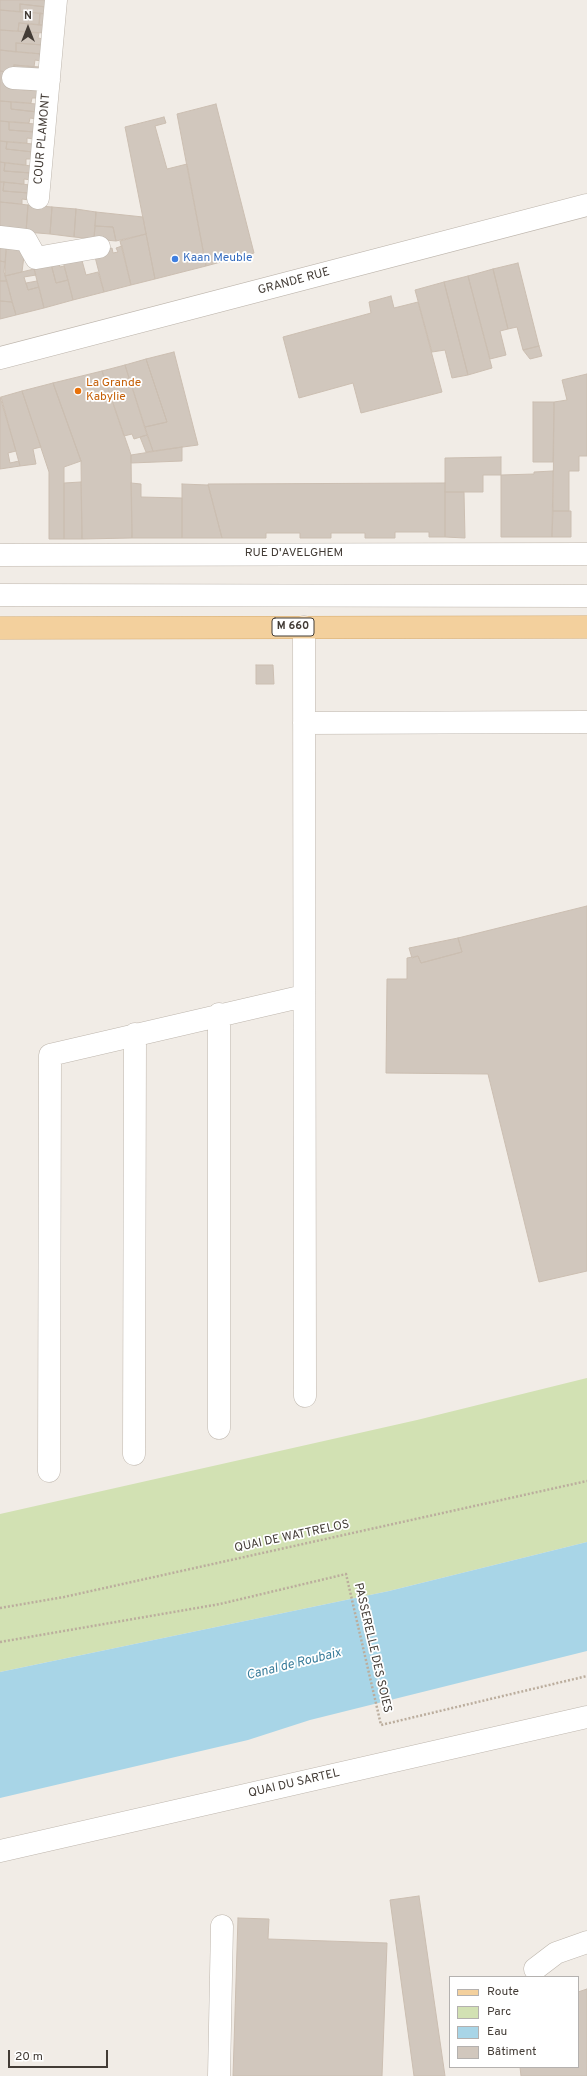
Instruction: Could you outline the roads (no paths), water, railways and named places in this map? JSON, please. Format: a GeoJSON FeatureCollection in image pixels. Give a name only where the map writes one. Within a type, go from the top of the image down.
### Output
{"type":"FeatureCollection","features":[{"type":"Feature","properties":{"kind":"main road","name":"M 660"},"geometry":{"type":"LineString","coordinates":[[0,628],[587,627]]}},
{"type":"Feature","properties":{"kind":"street","name":"COUR PLAMONT"},"geometry":{"type":"LineString","coordinates":[[38,198],[56,0]]}},
{"type":"Feature","properties":{"kind":"street","name":"COUR PLAMONT"},"geometry":{"type":"LineString","coordinates":[[13,78],[49,80]]}},
{"type":"Feature","properties":{"kind":"street","name":"GRANDE RUE"},"geometry":{"type":"LineString","coordinates":[[0,358],[587,205]]}},
{"type":"Feature","properties":{"kind":"street"},"geometry":{"type":"LineString","coordinates":[[0,237],[26,240],[36,258],[99,247]]}},
{"type":"Feature","properties":{"kind":"street","name":"RUE D'AVELGHEM"},"geometry":{"type":"LineString","coordinates":[[0,554],[587,554]]}},
{"type":"Feature","properties":{"kind":"street"},"geometry":{"type":"LineString","coordinates":[[0,595],[587,596]]}},
{"type":"Feature","properties":{"kind":"street"},"geometry":{"type":"LineString","coordinates":[[304,627],[305,1396]]}},
{"type":"Feature","properties":{"kind":"street"},"geometry":{"type":"LineString","coordinates":[[304,723],[587,722]]}},
{"type":"Feature","properties":{"kind":"street"},"geometry":{"type":"LineString","coordinates":[[49,1471],[50,1055],[219,1014],[304,996]]}},
{"type":"Feature","properties":{"kind":"street"},"geometry":{"type":"LineString","coordinates":[[219,1014],[220,1428]]}},
{"type":"Feature","properties":{"kind":"street"},"geometry":{"type":"LineString","coordinates":[[134,1454],[135,1034]]}},
{"type":"Feature","properties":{"kind":"street","name":"QUAI DU SARTEL"},"geometry":{"type":"LineString","coordinates":[[0,1851],[587,1717]]}},
{"type":"Feature","properties":{"kind":"street"},"geometry":{"type":"LineString","coordinates":[[219,2076],[222,1926]]}},
{"type":"Feature","properties":{"kind":"street"},"geometry":{"type":"LineString","coordinates":[[535,1969],[556,1953],[587,1942]]}},
{"type":"Feature","properties":{"kind":"water","name":"Canal de Roubaix"},"geometry":{"type":"Polygon","coordinates":[[[587,1542],[587,1651],[310,1720],[248,1740],[0,1798],[0,1672],[389,1591],[587,1542]]]}},
{"type":"Feature","properties":{"kind":"place","name":"Kaan Meuble"},"geometry":{"type":"Point","coordinates":[175,259]}},
{"type":"Feature","properties":{"kind":"place","name":"La Grande Kabylie"},"geometry":{"type":"Point","coordinates":[78,391]}}]}
